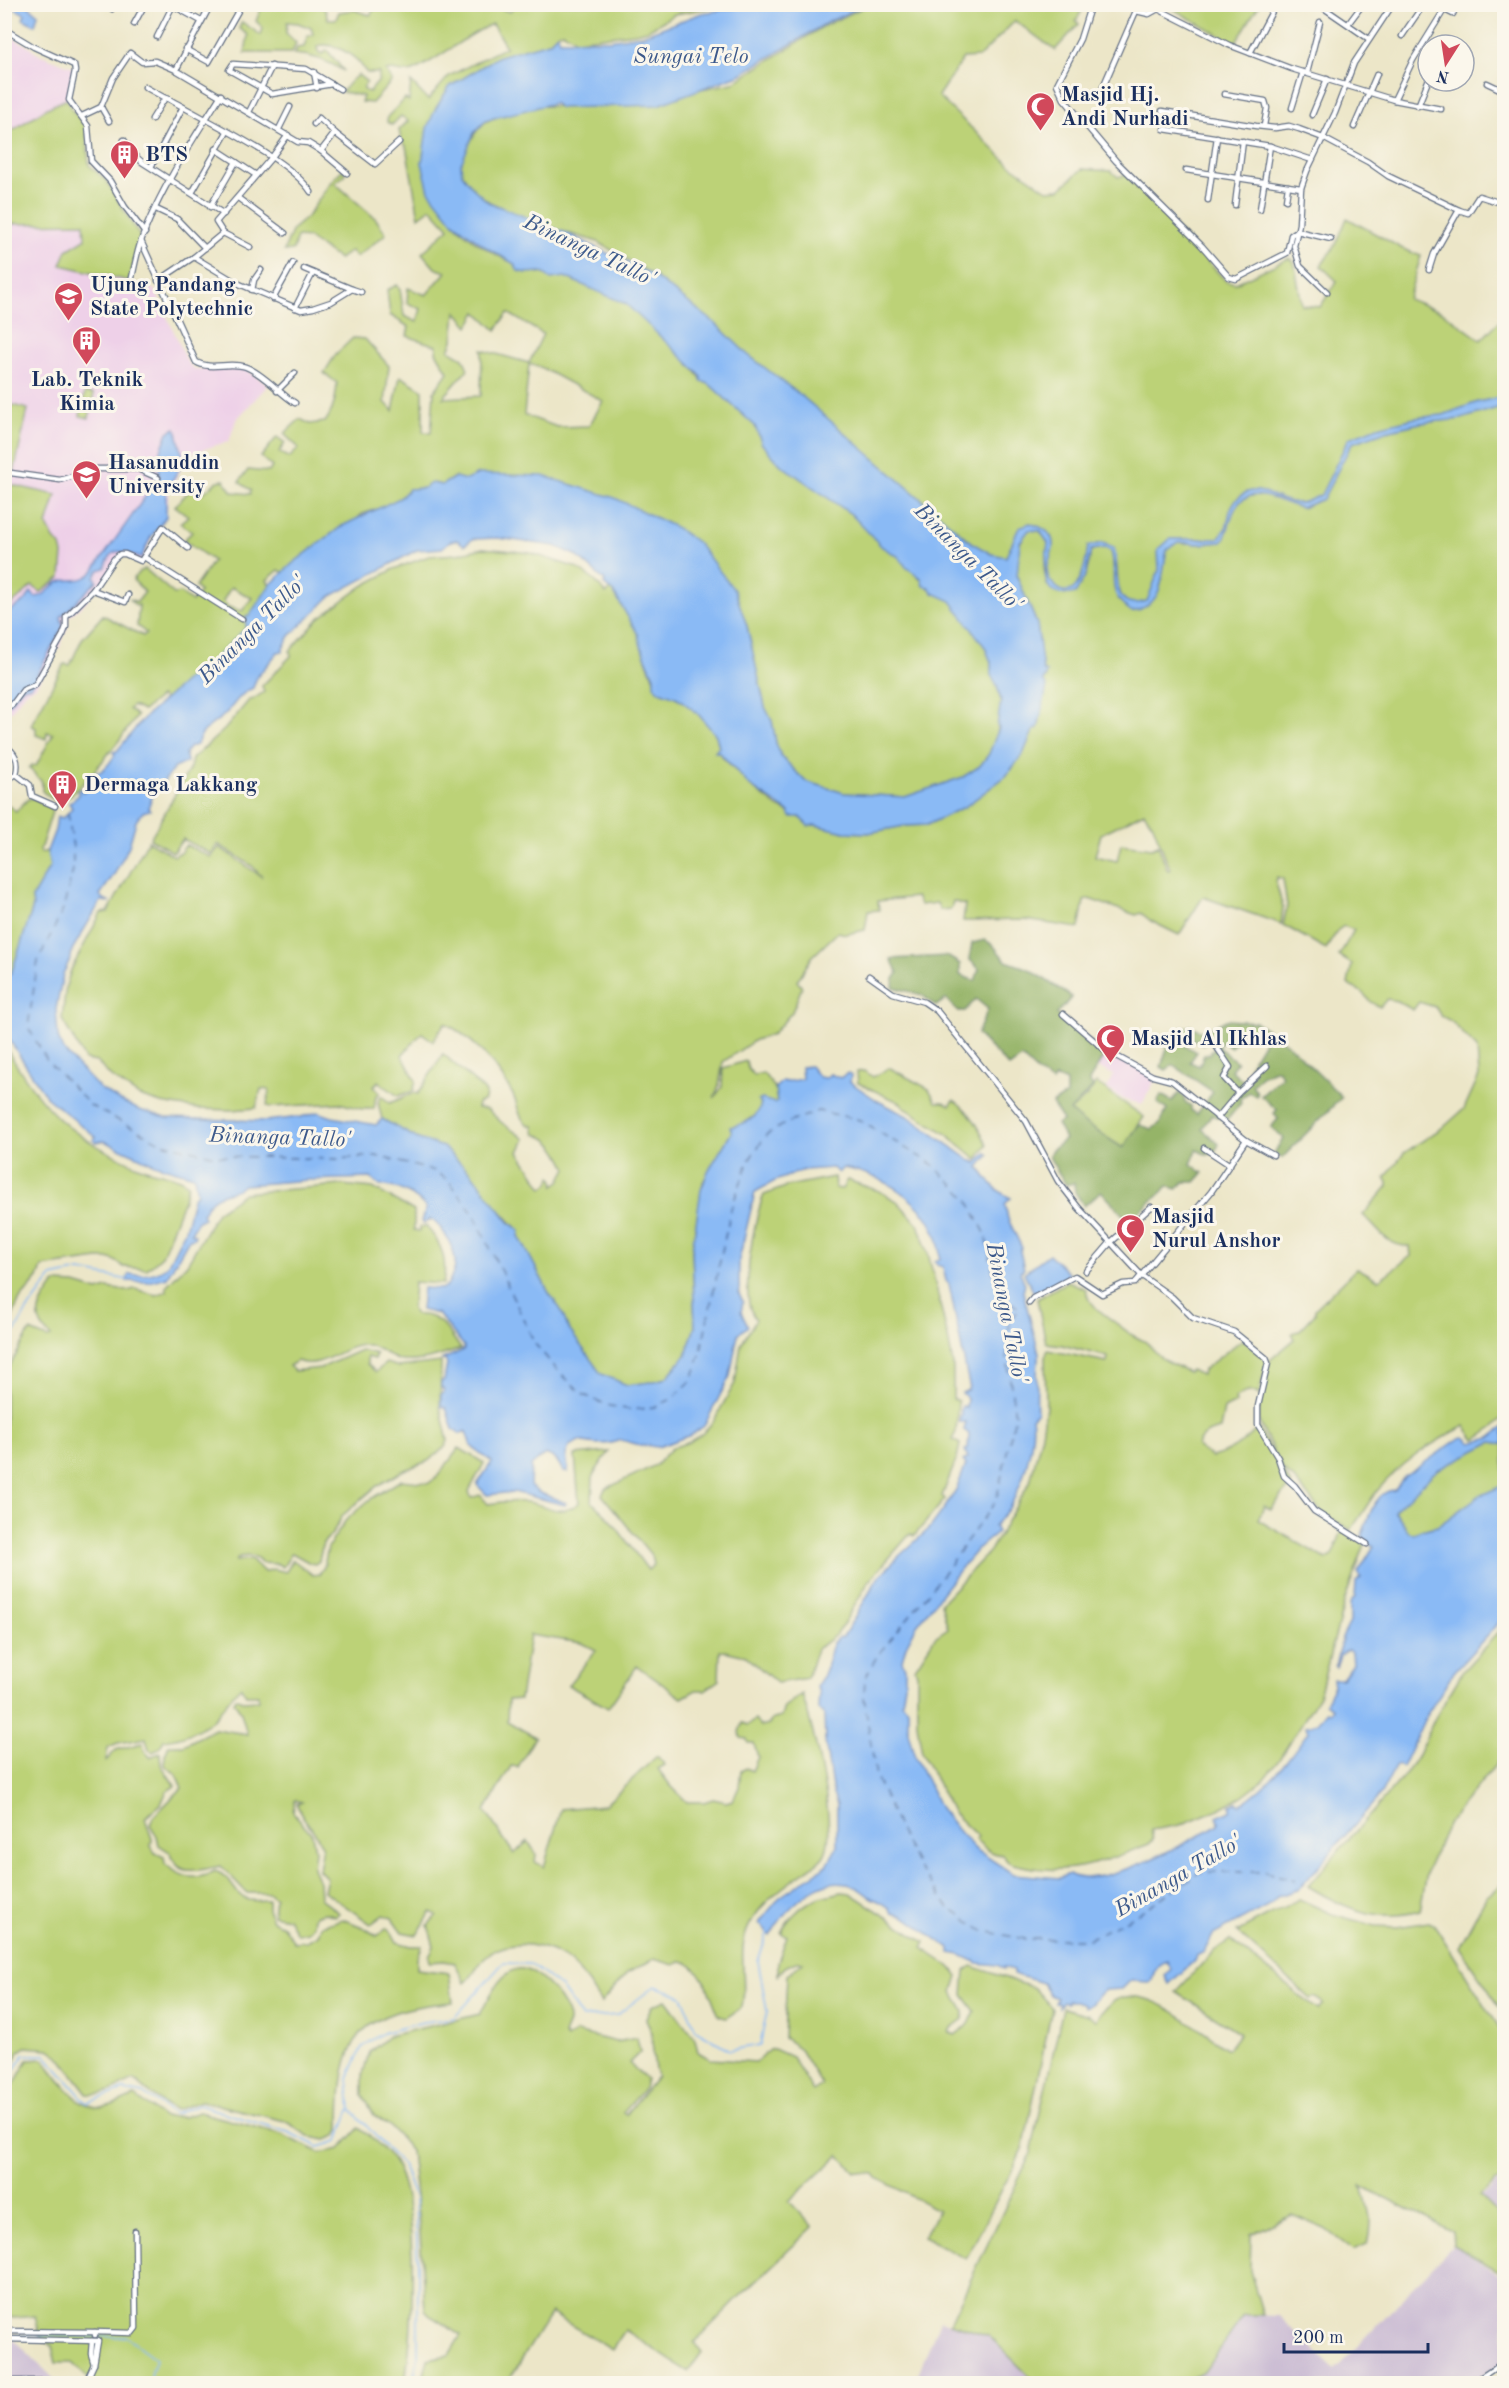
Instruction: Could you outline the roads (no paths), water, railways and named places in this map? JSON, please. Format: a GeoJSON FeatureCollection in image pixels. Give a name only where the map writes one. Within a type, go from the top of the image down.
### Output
{"type":"FeatureCollection","features":[{"type":"Feature","properties":{"kind":"street"},"geometry":{"type":"LineString","coordinates":[[134,24],[145,4]]}},
{"type":"Feature","properties":{"kind":"street"},"geometry":{"type":"LineString","coordinates":[[185,49],[209,61],[242,4]]}},
{"type":"Feature","properties":{"kind":"street"},"geometry":{"type":"LineString","coordinates":[[1091,4],[1080,39],[1057,84],[1064,99],[1116,161],[1232,279],[1287,253],[1291,235],[1297,231],[1331,238]]}},
{"type":"Feature","properties":{"kind":"street"},"geometry":{"type":"LineString","coordinates":[[1250,53],[1278,4],[1286,8],[1288,4]]}},
{"type":"Feature","properties":{"kind":"street"},"geometry":{"type":"LineString","coordinates":[[1318,4],[1369,39]]}},
{"type":"Feature","properties":{"kind":"street"},"geometry":{"type":"LineString","coordinates":[[1348,24],[1363,4]]}},
{"type":"Feature","properties":{"kind":"street"},"geometry":{"type":"LineString","coordinates":[[1327,292],[1300,266],[1294,246],[1300,188],[1354,63],[1393,4]]}},
{"type":"Feature","properties":{"kind":"street"},"geometry":{"type":"LineString","coordinates":[[1402,36],[1424,4]]}},
{"type":"Feature","properties":{"kind":"street"},"geometry":{"type":"LineString","coordinates":[[1433,4],[1453,14],[1457,4]]}},
{"type":"Feature","properties":{"kind":"street"},"geometry":{"type":"LineString","coordinates":[[157,37],[172,5],[201,21]]}},
{"type":"Feature","properties":{"kind":"street"},"geometry":{"type":"LineString","coordinates":[[176,70],[210,5]]}},
{"type":"Feature","properties":{"kind":"street"},"geometry":{"type":"LineString","coordinates":[[1103,87],[1136,11],[1149,14],[1159,7],[1250,53],[1292,69],[1394,100],[1441,109]]}},
{"type":"Feature","properties":{"kind":"street"},"geometry":{"type":"LineString","coordinates":[[1394,100],[1409,69],[1444,10]]}},
{"type":"Feature","properties":{"kind":"street"},"geometry":{"type":"LineString","coordinates":[[1292,108],[1320,22]]}},
{"type":"Feature","properties":{"kind":"street"},"geometry":{"type":"LineString","coordinates":[[4,29],[34,47],[74,65],[69,100],[88,126],[91,161],[110,181],[125,207],[145,233]]}},
{"type":"Feature","properties":{"kind":"street"},"geometry":{"type":"LineString","coordinates":[[82,116],[101,106],[113,78],[129,54],[141,62],[155,61],[176,70],[298,142],[306,142],[321,151],[347,173]]}},
{"type":"Feature","properties":{"kind":"street"},"geometry":{"type":"LineString","coordinates":[[332,84],[273,94],[260,89],[229,70],[233,64],[271,69],[306,69],[314,72],[340,89]]}},
{"type":"Feature","properties":{"kind":"street"},"geometry":{"type":"LineString","coordinates":[[241,78],[248,65]]}},
{"type":"Feature","properties":{"kind":"street"},"geometry":{"type":"LineString","coordinates":[[249,112],[271,69]]}},
{"type":"Feature","properties":{"kind":"street"},"geometry":{"type":"LineString","coordinates":[[314,72],[317,88]]}},
{"type":"Feature","properties":{"kind":"street"},"geometry":{"type":"LineString","coordinates":[[1354,127],[1377,74]]}},
{"type":"Feature","properties":{"kind":"street"},"geometry":{"type":"LineString","coordinates":[[1312,116],[1327,79]]}},
{"type":"Feature","properties":{"kind":"street"},"geometry":{"type":"LineString","coordinates":[[1486,83],[1504,91]]}},
{"type":"Feature","properties":{"kind":"street"},"geometry":{"type":"LineString","coordinates":[[145,87],[272,157],[301,180],[311,192]]}},
{"type":"Feature","properties":{"kind":"street"},"geometry":{"type":"LineString","coordinates":[[1418,106],[1423,93]]}},
{"type":"Feature","properties":{"kind":"street"},"geometry":{"type":"LineString","coordinates":[[1224,94],[1265,101],[1267,108],[1264,126]]}},
{"type":"Feature","properties":{"kind":"street"},"geometry":{"type":"LineString","coordinates":[[130,286],[141,241],[156,209],[204,120],[221,95]]}},
{"type":"Feature","properties":{"kind":"street"},"geometry":{"type":"LineString","coordinates":[[152,119],[165,98]]}},
{"type":"Feature","properties":{"kind":"street"},"geometry":{"type":"LineString","coordinates":[[101,106],[109,121]]}},
{"type":"Feature","properties":{"kind":"street"},"geometry":{"type":"LineString","coordinates":[[151,167],[183,107]]}},
{"type":"Feature","properties":{"kind":"street"},"geometry":{"type":"LineString","coordinates":[[279,129],[290,107]]}},
{"type":"Feature","properties":{"kind":"street"},"geometry":{"type":"LineString","coordinates":[[314,124],[324,111]]}},
{"type":"Feature","properties":{"kind":"street"},"geometry":{"type":"LineString","coordinates":[[1162,111],[1275,128],[1289,126],[1323,138],[1368,162],[1388,176],[1459,210],[1468,213],[1479,196],[1504,204]]}},
{"type":"Feature","properties":{"kind":"street"},"geometry":{"type":"LineString","coordinates":[[319,118],[373,164],[377,163],[399,142]]}},
{"type":"Feature","properties":{"kind":"street"},"geometry":{"type":"LineString","coordinates":[[1164,129],[1270,146],[1312,160]]}},
{"type":"Feature","properties":{"kind":"street"},"geometry":{"type":"LineString","coordinates":[[192,193],[227,132]]}},
{"type":"Feature","properties":{"kind":"street"},"geometry":{"type":"LineString","coordinates":[[321,151],[334,133]]}},
{"type":"Feature","properties":{"kind":"street"},"geometry":{"type":"LineString","coordinates":[[250,247],[223,233],[216,223],[288,135]]}},
{"type":"Feature","properties":{"kind":"street"},"geometry":{"type":"LineString","coordinates":[[1208,200],[1217,137]]}},
{"type":"Feature","properties":{"kind":"street"},"geometry":{"type":"LineString","coordinates":[[124,140],[136,157],[224,214]]}},
{"type":"Feature","properties":{"kind":"street"},"geometry":{"type":"LineString","coordinates":[[1235,205],[1243,141]]}},
{"type":"Feature","properties":{"kind":"street"},"geometry":{"type":"LineString","coordinates":[[1260,209],[1270,146]]}},
{"type":"Feature","properties":{"kind":"street"},"geometry":{"type":"LineString","coordinates":[[216,149],[256,175]]}},
{"type":"Feature","properties":{"kind":"street"},"geometry":{"type":"LineString","coordinates":[[210,207],[236,162]]}},
{"type":"Feature","properties":{"kind":"street"},"geometry":{"type":"LineString","coordinates":[[1186,170],[1300,188]]}},
{"type":"Feature","properties":{"kind":"street"},"geometry":{"type":"LineString","coordinates":[[1286,200],[1288,186]]}},
{"type":"Feature","properties":{"kind":"street"},"geometry":{"type":"LineString","coordinates":[[238,198],[285,233]]}},
{"type":"Feature","properties":{"kind":"street"},"geometry":{"type":"LineString","coordinates":[[156,209],[177,219],[205,248]]}},
{"type":"Feature","properties":{"kind":"street"},"geometry":{"type":"LineString","coordinates":[[1429,270],[1434,254],[1459,210]]}},
{"type":"Feature","properties":{"kind":"street"},"geometry":{"type":"LineString","coordinates":[[158,281],[194,257],[223,233]]}},
{"type":"Feature","properties":{"kind":"street"},"geometry":{"type":"LineString","coordinates":[[141,241],[196,363],[207,366],[232,363],[248,368],[295,403]]}},
{"type":"Feature","properties":{"kind":"street"},"geometry":{"type":"LineString","coordinates":[[194,257],[252,290],[295,308],[306,310],[313,308],[331,302],[352,289]]}},
{"type":"Feature","properties":{"kind":"street"},"geometry":{"type":"LineString","coordinates":[[273,299],[292,263]]}},
{"type":"Feature","properties":{"kind":"street"},"geometry":{"type":"LineString","coordinates":[[304,269],[361,292]]}},
{"type":"Feature","properties":{"kind":"street"},"geometry":{"type":"LineString","coordinates":[[252,290],[254,280],[261,270]]}},
{"type":"Feature","properties":{"kind":"street"},"geometry":{"type":"LineString","coordinates":[[295,308],[313,273]]}},
{"type":"Feature","properties":{"kind":"street"},"geometry":{"type":"LineString","coordinates":[[277,391],[295,373]]}},
{"type":"Feature","properties":{"kind":"street"},"geometry":{"type":"LineString","coordinates":[[4,472],[55,480],[97,469],[138,470],[158,478]]}},
{"type":"Feature","properties":{"kind":"street"},"geometry":{"type":"LineString","coordinates":[[4,703],[11,706],[20,692],[34,684],[66,627],[66,617],[93,590],[117,556],[125,554],[140,562],[163,527],[188,548]]}},
{"type":"Feature","properties":{"kind":"street"},"geometry":{"type":"LineString","coordinates":[[144,557],[242,619]]}},
{"type":"Feature","properties":{"kind":"street"},"geometry":{"type":"LineString","coordinates":[[93,590],[125,602],[129,595]]}},
{"type":"Feature","properties":{"kind":"street"},"geometry":{"type":"LineString","coordinates":[[4,744],[17,759],[16,774],[4,783]]}},
{"type":"Feature","properties":{"kind":"street"},"geometry":{"type":"LineString","coordinates":[[16,774],[30,785],[32,796],[55,806]]}},
{"type":"Feature","properties":{"kind":"street"},"geometry":{"type":"LineString","coordinates":[[868,976],[893,993],[924,1002],[937,1011],[1026,1121],[1058,1182],[1110,1243],[1142,1276],[1170,1296],[1193,1318],[1234,1332],[1266,1358],[1268,1362],[1258,1406],[1258,1425],[1278,1458],[1284,1476],[1314,1510],[1367,1544]]}},
{"type":"Feature","properties":{"kind":"street"},"geometry":{"type":"LineString","coordinates":[[1063,1014],[1105,1050],[1153,1076],[1172,1081],[1246,1140],[1273,1155]]}},
{"type":"Feature","properties":{"kind":"street"},"geometry":{"type":"LineString","coordinates":[[1216,1046],[1230,1067],[1224,1078],[1238,1093]]}},
{"type":"Feature","properties":{"kind":"street"},"geometry":{"type":"LineString","coordinates":[[1217,1118],[1238,1093],[1267,1066]]}},
{"type":"Feature","properties":{"kind":"street"},"geometry":{"type":"LineString","coordinates":[[1029,1303],[1075,1276],[1102,1294],[1123,1284],[1133,1284],[1195,1214],[1246,1140]]}},
{"type":"Feature","properties":{"kind":"street"},"geometry":{"type":"LineString","coordinates":[[1204,1148],[1230,1165]]}},
{"type":"Feature","properties":{"kind":"street"},"geometry":{"type":"LineString","coordinates":[[1086,1271],[1110,1243],[1151,1207]]}},
{"type":"Feature","properties":{"kind":"street"},"geometry":{"type":"LineString","coordinates":[[4,2339],[95,2338],[132,2333],[136,2328],[135,2231]]}},
{"type":"Feature","properties":{"kind":"street"},"geometry":{"type":"LineString","coordinates":[[4,2331],[95,2338]]}},
{"type":"Feature","properties":{"kind":"street"},"geometry":{"type":"LineString","coordinates":[[14,2381],[86,2382],[94,2364],[91,2354],[95,2338]]}},
{"type":"Feature","properties":{"kind":"street"},"geometry":{"type":"LineString","coordinates":[[1471,2384],[1504,2362]]}},
{"type":"Feature","properties":{"kind":"water"},"geometry":{"type":"Polygon","coordinates":[[[17,4],[27,5],[38,14],[35,25],[23,19],[25,14],[14,8],[17,4]]]}},
{"type":"Feature","properties":{"kind":"water"},"geometry":{"type":"Polygon","coordinates":[[[763,4],[865,5],[828,22],[741,74],[658,105],[560,108],[554,103],[486,120],[474,133],[461,164],[462,174],[488,202],[566,233],[652,275],[715,323],[747,354],[804,398],[972,543],[991,554],[1006,557],[1019,527],[1030,523],[1041,528],[1053,541],[1047,571],[1048,577],[1061,590],[1068,591],[1074,588],[1083,572],[1088,546],[1103,543],[1114,548],[1121,595],[1126,601],[1134,603],[1147,601],[1159,570],[1158,550],[1170,539],[1218,539],[1226,528],[1232,505],[1246,493],[1261,491],[1291,502],[1307,501],[1321,495],[1349,438],[1378,427],[1415,418],[1443,415],[1475,403],[1504,396],[1504,406],[1461,419],[1420,423],[1386,431],[1352,443],[1323,499],[1301,508],[1264,496],[1247,497],[1234,511],[1222,542],[1198,544],[1178,542],[1167,550],[1160,589],[1151,603],[1132,612],[1123,605],[1115,591],[1111,551],[1105,548],[1091,550],[1086,574],[1076,593],[1055,592],[1046,580],[1048,543],[1040,531],[1029,530],[1020,542],[1017,577],[1037,624],[1043,671],[1047,672],[1043,681],[1047,686],[1038,728],[1033,731],[1023,754],[1006,776],[966,806],[927,825],[904,826],[868,833],[845,832],[815,825],[808,826],[800,817],[791,817],[789,812],[750,786],[719,752],[715,752],[719,747],[716,735],[698,714],[678,698],[657,690],[638,634],[614,593],[604,584],[605,581],[576,555],[555,546],[498,538],[473,539],[464,545],[457,540],[450,541],[442,548],[417,550],[331,596],[290,636],[283,651],[278,652],[257,677],[253,688],[244,693],[207,729],[197,745],[190,747],[185,753],[187,762],[174,768],[152,797],[148,808],[150,810],[143,812],[136,821],[129,846],[100,895],[110,902],[101,901],[72,950],[63,974],[56,1009],[58,1037],[62,1048],[99,1088],[139,1110],[167,1118],[266,1121],[301,1117],[318,1112],[332,1117],[376,1125],[382,1119],[418,1139],[443,1147],[472,1174],[509,1222],[520,1231],[519,1236],[549,1293],[561,1310],[568,1328],[601,1374],[627,1385],[666,1378],[686,1355],[695,1327],[692,1249],[701,1190],[708,1171],[732,1132],[730,1127],[754,1117],[760,1109],[761,1103],[758,1101],[762,1099],[775,1103],[777,1101],[775,1088],[782,1081],[802,1079],[801,1067],[810,1066],[819,1077],[826,1078],[830,1074],[840,1078],[848,1073],[851,1075],[850,1082],[878,1101],[909,1117],[970,1160],[977,1163],[986,1153],[989,1155],[979,1167],[993,1185],[1011,1198],[1005,1204],[1008,1219],[1022,1248],[1020,1251],[1024,1269],[1020,1272],[1025,1284],[1023,1292],[1039,1353],[1037,1412],[1032,1417],[1030,1451],[1019,1488],[1009,1508],[994,1526],[997,1532],[979,1547],[962,1567],[917,1625],[906,1646],[902,1660],[905,1668],[905,1685],[902,1702],[908,1709],[908,1732],[914,1754],[940,1808],[975,1849],[1013,1874],[1059,1878],[1069,1874],[1082,1878],[1121,1871],[1166,1852],[1217,1825],[1219,1822],[1217,1817],[1231,1811],[1231,1805],[1237,1802],[1239,1805],[1260,1790],[1301,1742],[1308,1732],[1306,1726],[1318,1722],[1327,1711],[1330,1712],[1333,1708],[1325,1703],[1334,1685],[1333,1679],[1342,1679],[1353,1664],[1352,1652],[1348,1650],[1340,1656],[1335,1666],[1342,1638],[1350,1622],[1350,1604],[1355,1597],[1356,1582],[1361,1578],[1358,1572],[1374,1546],[1361,1537],[1377,1501],[1388,1491],[1395,1490],[1404,1477],[1460,1438],[1465,1437],[1472,1443],[1490,1438],[1504,1427],[1504,1444],[1492,1442],[1437,1470],[1394,1511],[1409,1532],[1414,1534],[1438,1526],[1479,1496],[1504,1485],[1504,1617],[1454,1672],[1426,1716],[1402,1767],[1396,1765],[1381,1794],[1299,1889],[1278,1896],[1271,1904],[1213,1935],[1204,1952],[1196,1956],[1194,1961],[1169,1984],[1165,1976],[1171,1969],[1167,1961],[1157,1967],[1151,1982],[1130,1981],[1122,1989],[1104,1990],[1090,2005],[1084,2007],[1084,2004],[1076,2001],[1068,2001],[1067,2004],[1063,2002],[1059,2007],[1059,2003],[1055,2002],[1057,1998],[1050,1995],[1043,1983],[1013,1974],[1013,1970],[1004,1967],[1003,1969],[998,1965],[978,1963],[961,1955],[950,1953],[950,1949],[904,1916],[892,1913],[885,1905],[846,1883],[823,1885],[801,1898],[783,1917],[770,1936],[759,1923],[780,1897],[827,1865],[837,1847],[837,1805],[833,1794],[825,1741],[824,1714],[818,1710],[819,1692],[816,1687],[824,1675],[833,1643],[843,1637],[878,1578],[930,1528],[957,1488],[966,1464],[963,1461],[968,1458],[965,1450],[968,1449],[969,1434],[964,1430],[966,1422],[959,1422],[962,1406],[966,1407],[967,1398],[962,1393],[968,1390],[969,1385],[949,1284],[946,1281],[943,1267],[937,1265],[935,1261],[940,1259],[938,1241],[931,1225],[908,1198],[877,1178],[843,1168],[838,1173],[833,1168],[804,1170],[775,1181],[755,1192],[739,1260],[739,1294],[743,1302],[741,1312],[748,1326],[738,1334],[730,1376],[704,1426],[691,1435],[658,1447],[621,1440],[600,1444],[579,1441],[569,1446],[566,1455],[568,1472],[563,1472],[556,1460],[545,1454],[531,1466],[530,1486],[538,1492],[566,1503],[565,1505],[514,1492],[487,1495],[477,1485],[492,1462],[471,1446],[466,1431],[459,1434],[453,1429],[446,1408],[441,1407],[441,1395],[445,1390],[441,1388],[441,1382],[444,1381],[447,1364],[445,1360],[441,1360],[464,1350],[464,1346],[438,1314],[421,1310],[423,1288],[441,1289],[447,1286],[455,1267],[452,1248],[441,1228],[431,1219],[422,1222],[426,1208],[422,1204],[399,1189],[380,1186],[371,1178],[244,1185],[215,1198],[208,1204],[202,1214],[204,1218],[197,1222],[191,1233],[195,1235],[194,1238],[189,1239],[167,1277],[149,1282],[127,1281],[129,1274],[149,1274],[167,1266],[185,1230],[194,1195],[197,1194],[194,1176],[157,1165],[104,1141],[95,1142],[93,1140],[96,1137],[47,1098],[5,1033],[4,976],[9,975],[12,971],[33,907],[32,898],[50,866],[47,851],[55,830],[57,816],[63,818],[72,808],[69,803],[79,795],[78,791],[81,789],[83,792],[96,777],[93,774],[108,764],[115,755],[113,752],[117,751],[143,719],[196,671],[209,664],[246,628],[246,616],[249,616],[270,585],[292,564],[342,526],[400,498],[409,489],[424,488],[431,483],[442,485],[455,477],[466,480],[478,474],[543,476],[615,498],[675,527],[698,543],[735,591],[747,626],[765,707],[772,721],[776,743],[781,756],[805,781],[844,793],[905,797],[963,777],[980,766],[989,754],[999,728],[997,725],[1001,701],[997,685],[991,675],[991,662],[985,647],[951,601],[933,593],[929,587],[923,586],[921,578],[906,567],[899,557],[882,547],[851,514],[781,465],[762,444],[755,426],[709,384],[701,381],[701,376],[626,304],[565,277],[551,279],[542,272],[518,271],[513,263],[489,249],[454,223],[429,191],[422,163],[427,128],[436,108],[449,87],[499,56],[549,42],[557,34],[560,40],[609,40],[643,35],[702,13],[763,4]]]}},
{"type":"Feature","properties":{"kind":"water"},"geometry":{"type":"Polygon","coordinates":[[[176,428],[184,461],[166,491],[166,517],[151,537],[141,558],[120,551],[112,554],[105,568],[99,570],[95,577],[97,581],[61,617],[63,627],[31,686],[22,688],[9,704],[5,699],[4,615],[26,600],[31,592],[35,597],[39,596],[59,582],[82,579],[91,574],[159,477],[158,458],[168,432],[176,428]]]}},
{"type":"Feature","properties":{"kind":"water"},"geometry":{"type":"Polygon","coordinates":[[[1049,1254],[1070,1275],[1034,1293],[1024,1273],[1049,1254]]]}},
{"type":"Feature","properties":{"kind":"waterway"},"geometry":{"type":"LineString","coordinates":[[4,1351],[26,1312],[52,1277],[80,1271],[129,1280]]}},
{"type":"Feature","properties":{"kind":"waterway"},"geometry":{"type":"LineString","coordinates":[[412,2384],[418,2359],[415,2198],[403,2166],[351,2109],[348,2078],[362,2047],[383,2033],[423,2022],[454,2018],[503,1963],[530,1964],[560,1986],[582,2018],[617,2015],[655,1986],[682,1996],[696,2030],[730,2050],[760,2045],[767,2011],[758,1961],[768,1931]]}},
{"type":"Feature","properties":{"kind":"waterway"},"geometry":{"type":"LineString","coordinates":[[4,2085],[24,2055],[45,2055],[87,2103],[123,2090],[144,2094],[174,2114],[199,2105],[288,2132],[319,2147],[338,2141],[350,2110]]}},
{"type":"Feature","properties":{"kind":"waterway"},"geometry":{"type":"LineString","coordinates":[[4,2335],[126,2337],[156,2359],[151,2375],[153,2384]]}},
{"type":"Feature","properties":{"kind":"place","name":"Masjid Hj. Andi Nurhadi"},"geometry":{"type":"Point","coordinates":[1040,132]}},
{"type":"Feature","properties":{"kind":"place","name":"BTS"},"geometry":{"type":"Point","coordinates":[124,180]}},
{"type":"Feature","properties":{"kind":"place","name":"Ujung Pandang State Polytechnic"},"geometry":{"type":"Point","coordinates":[69,322]}},
{"type":"Feature","properties":{"kind":"place","name":"Lab. Teknik Kimia"},"geometry":{"type":"Point","coordinates":[87,366]}},
{"type":"Feature","properties":{"kind":"place","name":"Hasanuddin University"},"geometry":{"type":"Point","coordinates":[87,500]}},
{"type":"Feature","properties":{"kind":"place","name":"Dermaga Lakkang"},"geometry":{"type":"Point","coordinates":[63,810]}},
{"type":"Feature","properties":{"kind":"place","name":"Masjid Al Ikhlas"},"geometry":{"type":"Point","coordinates":[1110,1064]}},
{"type":"Feature","properties":{"kind":"place","name":"Masjid Nurul Anshor"},"geometry":{"type":"Point","coordinates":[1131,1254]}},
{"type":"Feature","properties":{"kind":"water label","name":"Sungai Telo"},"geometry":{"type":"Point","coordinates":[691,55]}},
{"type":"Feature","properties":{"kind":"water label","name":"Binanga Tallo'"},"geometry":{"type":"Point","coordinates":[590,249]}},
{"type":"Feature","properties":{"kind":"water label","name":"Binanga Tallo'"},"geometry":{"type":"Point","coordinates":[969,556]}},
{"type":"Feature","properties":{"kind":"water label","name":"Binanga Tallo'"},"geometry":{"type":"Point","coordinates":[251,629]}},
{"type":"Feature","properties":{"kind":"water label","name":"Binanga Tallo'"},"geometry":{"type":"Point","coordinates":[280,1136]}},
{"type":"Feature","properties":{"kind":"water label","name":"Binanga Tallo'"},"geometry":{"type":"Point","coordinates":[1008,1312]}},
{"type":"Feature","properties":{"kind":"water label","name":"Binanga Tallo'"},"geometry":{"type":"Point","coordinates":[1177,1875]}}]}
